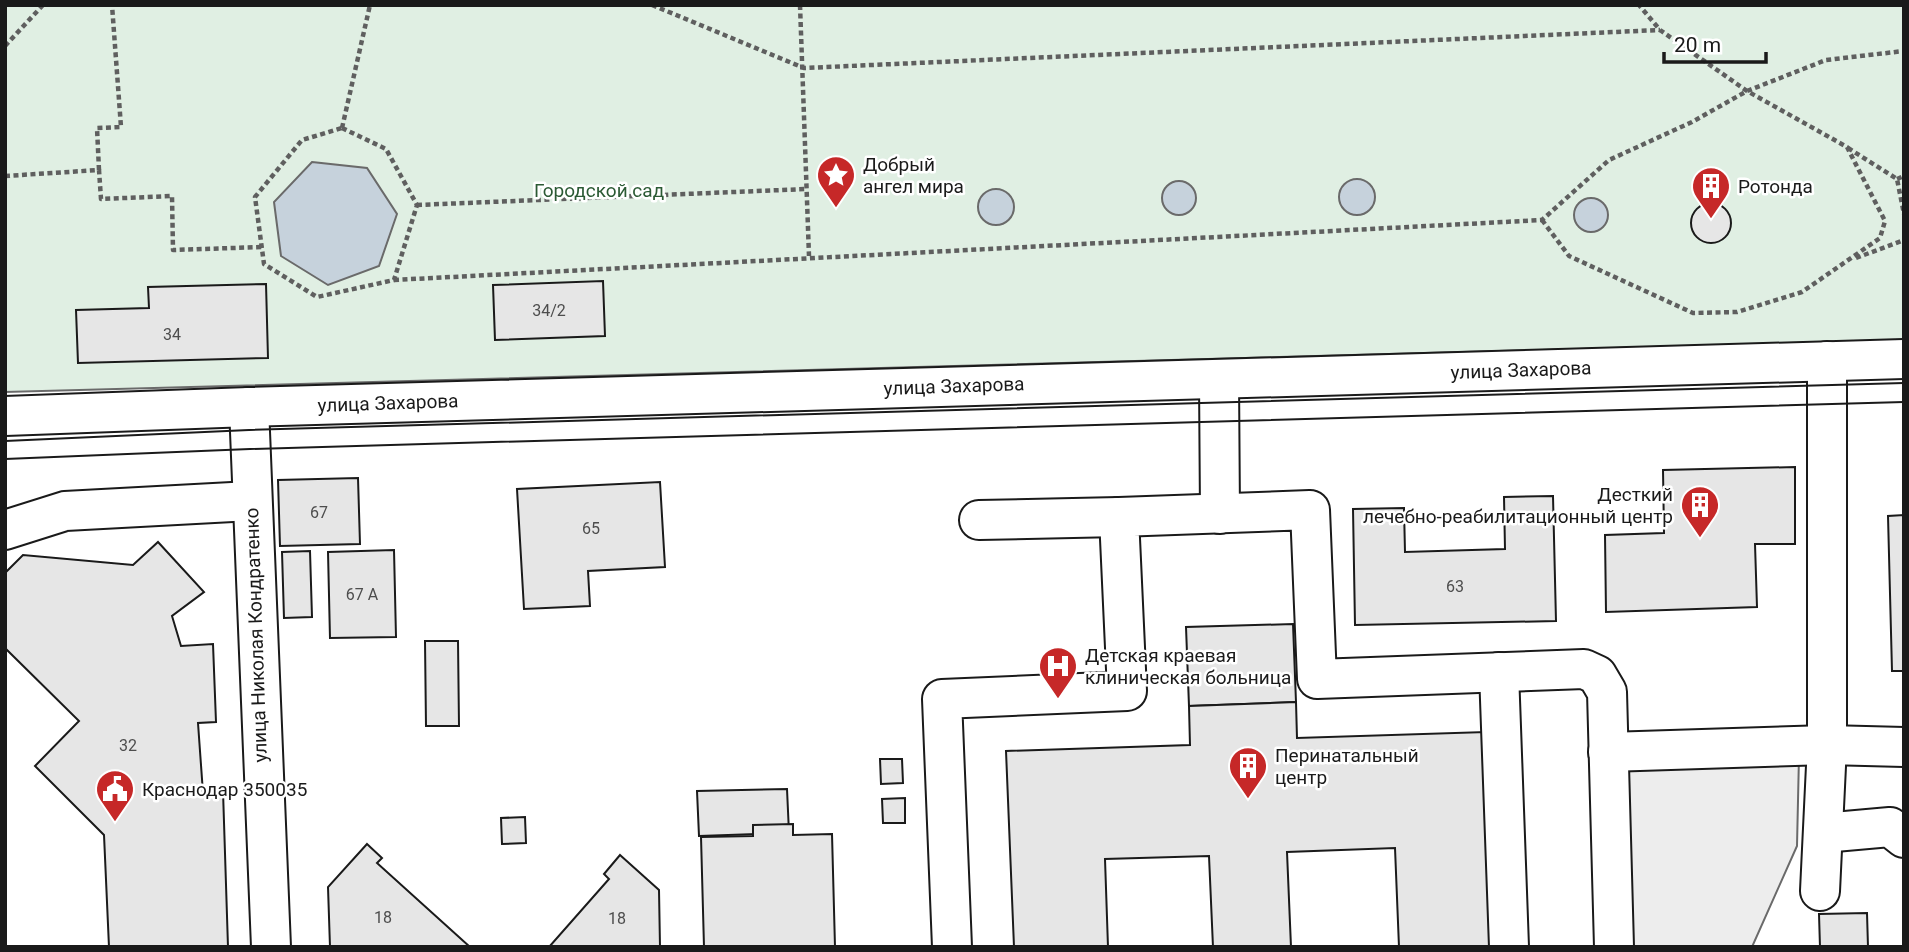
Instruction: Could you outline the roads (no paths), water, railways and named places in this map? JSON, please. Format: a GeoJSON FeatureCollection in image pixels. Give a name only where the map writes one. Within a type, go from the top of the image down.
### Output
{"type":"FeatureCollection","features":[{"type":"Feature","properties":{"kind":"street","name":"улица Захарова"},"geometry":{"type":"LineString","coordinates":[[5,416],[1904,359]]}},
{"type":"Feature","properties":{"kind":"street"},"geometry":{"type":"LineString","coordinates":[[1820,891],[1827,745],[1828,361]]}},
{"type":"Feature","properties":{"kind":"street"},"geometry":{"type":"LineString","coordinates":[[1219,379],[1220,514]]}},
{"type":"Feature","properties":{"kind":"street","name":"улица Николая Кондратенко"},"geometry":{"type":"LineString","coordinates":[[249,407],[251,501],[276,826],[271,947]]}},
{"type":"Feature","properties":{"kind":"street"},"geometry":{"type":"LineString","coordinates":[[5,530],[65,511],[251,501]]}},
{"type":"Feature","properties":{"kind":"street"},"geometry":{"type":"LineString","coordinates":[[979,520],[1310,510],[1317,680],[1584,668],[1597,675],[1607,692],[1614,947]]}},
{"type":"Feature","properties":{"kind":"street"},"geometry":{"type":"LineString","coordinates":[[952,947],[942,699],[1126,691],[1119,517]]}},
{"type":"Feature","properties":{"kind":"street"},"geometry":{"type":"LineString","coordinates":[[1499,672],[1509,947]]}},
{"type":"Feature","properties":{"kind":"street"},"geometry":{"type":"LineString","coordinates":[[1608,752],[1827,745],[1904,747]]}},
{"type":"Feature","properties":{"kind":"street"},"geometry":{"type":"LineString","coordinates":[[1823,833],[1890,827],[1904,838]]}},
{"type":"Feature","properties":{"kind":"tram line"},"geometry":{"type":"LineString","coordinates":[[5,441],[249,430],[1904,383]]}},
{"type":"Feature","properties":{"kind":"tram line"},"geometry":{"type":"LineString","coordinates":[[5,459],[250,449],[1904,402]]}},
{"type":"Feature","properties":{"kind":"place","name":"Добрый ангел мира"},"geometry":{"type":"Point","coordinates":[836,209]}},
{"type":"Feature","properties":{"kind":"place","name":"Ротонда"},"geometry":{"type":"Point","coordinates":[1711,220]}},
{"type":"Feature","properties":{"kind":"place","name":"Десткий лечебно-реабилитационный центр"},"geometry":{"type":"Point","coordinates":[1700,539]}},
{"type":"Feature","properties":{"kind":"place","name":"Детская краевая клиническая больница"},"geometry":{"type":"Point","coordinates":[1058,700]}},
{"type":"Feature","properties":{"kind":"place","name":"Перинатальный центр"},"geometry":{"type":"Point","coordinates":[1248,800]}},
{"type":"Feature","properties":{"kind":"place","name":"Краснодар 350035"},"geometry":{"type":"Point","coordinates":[115,823]}},
{"type":"Feature","properties":{"kind":"park label","name":"Городской сад"},"geometry":{"type":"Point","coordinates":[599,190]}}]}
